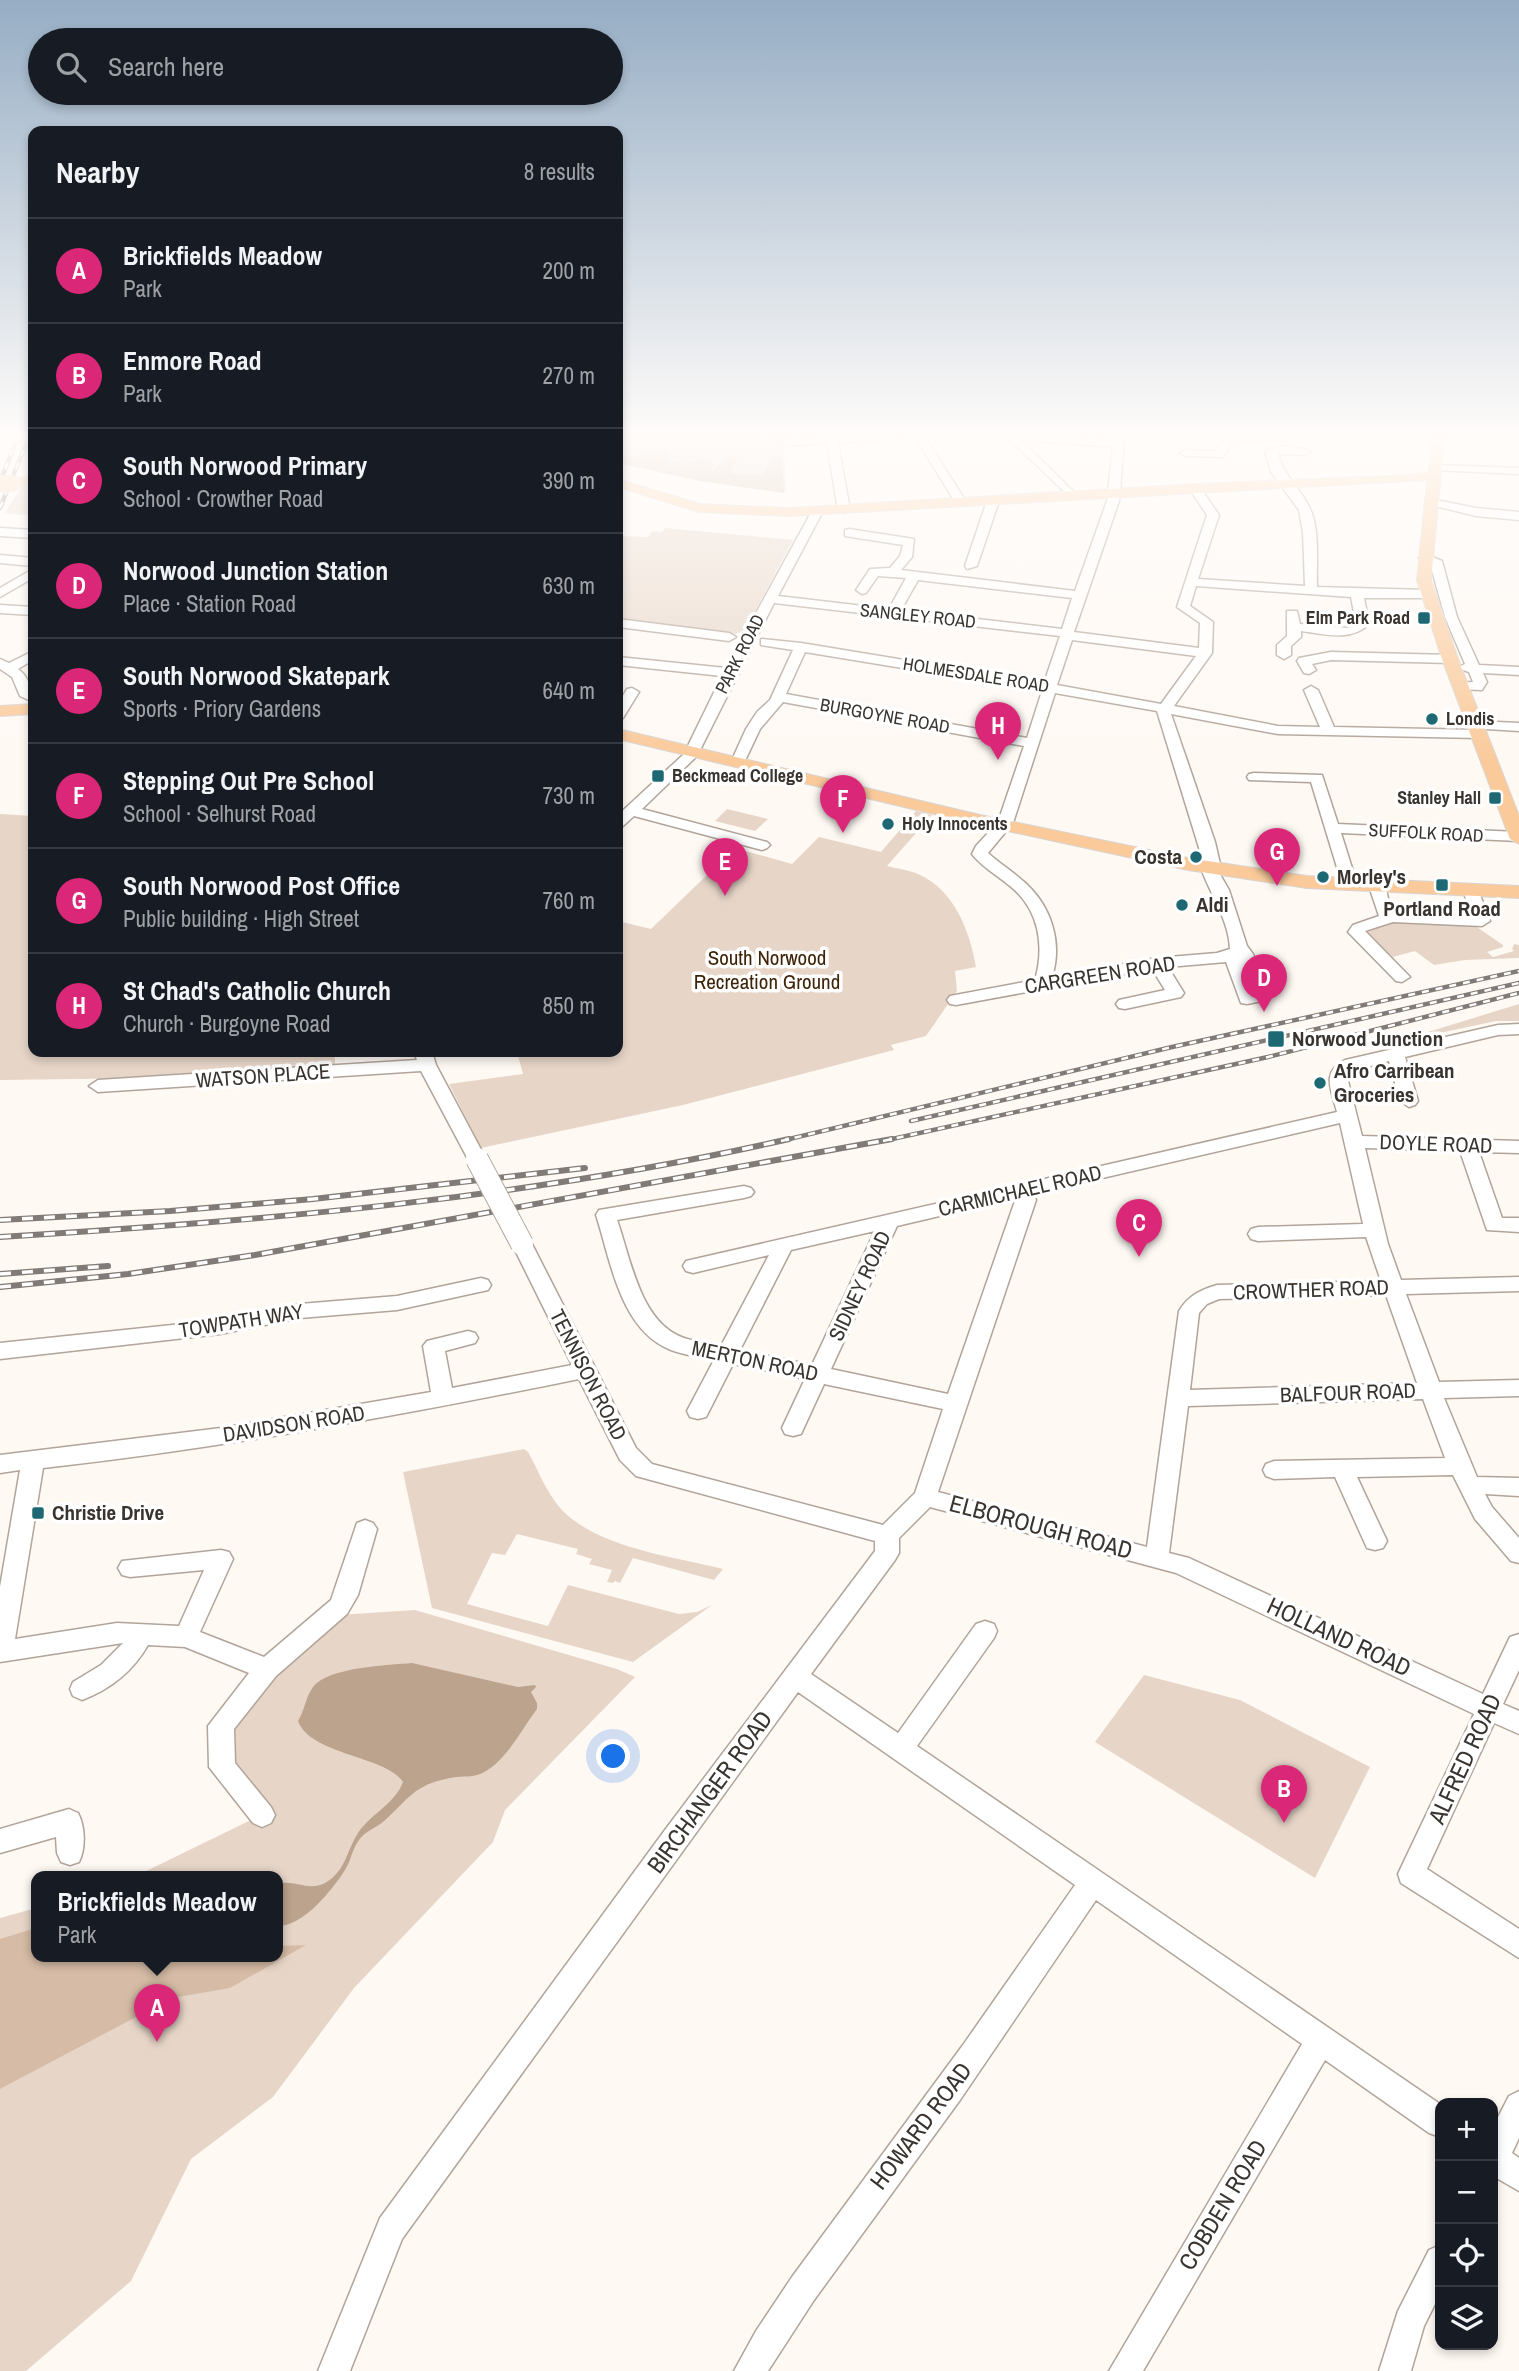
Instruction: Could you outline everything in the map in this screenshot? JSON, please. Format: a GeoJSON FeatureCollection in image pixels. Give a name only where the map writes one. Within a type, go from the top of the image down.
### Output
{"type":"FeatureCollection","features":[{"type":"Feature","properties":{"kind":"main road"},"geometry":{"type":"LineString","coordinates":[[1427,543],[1424,580],[1427,594],[1519,838]]}},
{"type":"Feature","properties":{"kind":"main road"},"geometry":{"type":"LineString","coordinates":[[0,711],[28,706]]}},
{"type":"Feature","properties":{"kind":"main road"},"geometry":{"type":"LineString","coordinates":[[623,734],[1216,873],[1307,882],[1519,892]]}},
{"type":"Feature","properties":{"kind":"street","name":"PARK ROAD"},"geometry":{"type":"LineString","coordinates":[[693,750],[730,674],[759,640],[769,599],[799,543]]}},
{"type":"Feature","properties":{"kind":"street"},"geometry":{"type":"LineString","coordinates":[[893,572],[910,543]]}},
{"type":"Feature","properties":{"kind":"street"},"geometry":{"type":"LineString","coordinates":[[971,566],[980,543]]}},
{"type":"Feature","properties":{"kind":"street"},"geometry":{"type":"LineString","coordinates":[[1041,984],[1049,964],[1050,939],[1040,912],[1020,886],[980,854],[981,849],[1002,825],[1032,743],[1097,543]]}},
{"type":"Feature","properties":{"kind":"street"},"geometry":{"type":"LineString","coordinates":[[1204,543],[1183,607],[1207,622],[1205,653],[1165,708],[1164,714],[1204,832],[1234,951]]}},
{"type":"Feature","properties":{"kind":"street"},"geometry":{"type":"LineString","coordinates":[[1309,543],[1311,589]]}},
{"type":"Feature","properties":{"kind":"street"},"geometry":{"type":"LineString","coordinates":[[1425,558],[1436,561],[1446,604],[1480,686],[1461,686]]}},
{"type":"Feature","properties":{"kind":"street"},"geometry":{"type":"LineString","coordinates":[[0,559],[28,562]]}},
{"type":"Feature","properties":{"kind":"street"},"geometry":{"type":"LineString","coordinates":[[862,590],[874,572],[893,572],[1079,595]]}},
{"type":"Feature","properties":{"kind":"street"},"geometry":{"type":"LineString","coordinates":[[0,593],[28,576]]}},
{"type":"Feature","properties":{"kind":"street"},"geometry":{"type":"LineString","coordinates":[[893,613],[914,576]]}},
{"type":"Feature","properties":{"kind":"street"},"geometry":{"type":"LineString","coordinates":[[1192,582],[1357,594],[1427,594]]}},
{"type":"Feature","properties":{"kind":"street"},"geometry":{"type":"LineString","coordinates":[[1284,655],[1284,645],[1294,637],[1293,621],[1350,632],[1363,624],[1357,594]]}},
{"type":"Feature","properties":{"kind":"street","name":"SANGLEY ROAD"},"geometry":{"type":"LineString","coordinates":[[769,599],[1205,653]]}},
{"type":"Feature","properties":{"kind":"street"},"geometry":{"type":"LineString","coordinates":[[0,609],[28,611]]}},
{"type":"Feature","properties":{"kind":"street","name":"HOLMESDALE ROAD"},"geometry":{"type":"LineString","coordinates":[[623,624],[759,640],[1050,687],[1271,729],[1477,730],[1519,727]]}},
{"type":"Feature","properties":{"kind":"street"},"geometry":{"type":"LineString","coordinates":[[738,762],[753,729],[779,697],[801,647]]}},
{"type":"Feature","properties":{"kind":"street"},"geometry":{"type":"LineString","coordinates":[[28,656],[5,666],[20,678],[28,698]]}},
{"type":"Feature","properties":{"kind":"street"},"geometry":{"type":"LineString","coordinates":[[1309,670],[1304,661],[1331,656],[1452,663],[1474,668],[1519,671]]}},
{"type":"Feature","properties":{"kind":"street"},"geometry":{"type":"LineString","coordinates":[[623,662],[730,674]]}},
{"type":"Feature","properties":{"kind":"street"},"geometry":{"type":"LineString","coordinates":[[1311,691],[1329,731]]}},
{"type":"Feature","properties":{"kind":"street"},"geometry":{"type":"LineString","coordinates":[[623,707],[632,692]]}},
{"type":"Feature","properties":{"kind":"street","name":"BURGOYNE ROAD"},"geometry":{"type":"LineString","coordinates":[[779,697],[1032,743]]}},
{"type":"Feature","properties":{"kind":"street"},"geometry":{"type":"LineString","coordinates":[[623,818],[690,756],[693,750]]}},
{"type":"Feature","properties":{"kind":"street"},"geometry":{"type":"LineString","coordinates":[[1254,777],[1317,778],[1349,884]]}},
{"type":"Feature","properties":{"kind":"street"},"geometry":{"type":"LineString","coordinates":[[630,811],[701,827],[762,845]]}},
{"type":"Feature","properties":{"kind":"street","name":"SUFFOLK ROAD"},"geometry":{"type":"LineString","coordinates":[[1334,828],[1519,838]]}},
{"type":"Feature","properties":{"kind":"street"},"geometry":{"type":"LineString","coordinates":[[1377,886],[1384,912],[1392,917]]}},
{"type":"Feature","properties":{"kind":"street"},"geometry":{"type":"LineString","coordinates":[[1402,977],[1356,932],[1359,928],[1392,917],[1482,921],[1471,890]]}},
{"type":"Feature","properties":{"kind":"street","name":"CARGREEN ROAD"},"geometry":{"type":"LineString","coordinates":[[956,1000],[1234,951]]}},
{"type":"Feature","properties":{"kind":"street"},"geometry":{"type":"LineString","coordinates":[[1125,1004],[1175,993],[1157,963]]}},
{"type":"Feature","properties":{"kind":"street"},"geometry":{"type":"LineString","coordinates":[[1519,1029],[1498,1030],[1351,1064],[1341,1069],[1338,1080],[1392,1287],[1463,1475],[1492,1525],[1519,1554]]}},
{"type":"Feature","properties":{"kind":"street"},"geometry":{"type":"LineString","coordinates":[[1394,1054],[1400,1065],[1403,1095]]}},
{"type":"Feature","properties":{"kind":"street","name":"WATSON PLACE"},"geometry":{"type":"LineString","coordinates":[[98,1086],[425,1059]]}},
{"type":"Feature","properties":{"kind":"street","name":"TENNISON ROAD"},"geometry":{"type":"LineString","coordinates":[[425,1059],[628,1454],[644,1470],[887,1535]]}},
{"type":"Feature","properties":{"kind":"street","name":"CARMICHAEL ROAD"},"geometry":{"type":"LineString","coordinates":[[693,1266],[1347,1116]]}},
{"type":"Feature","properties":{"kind":"street","name":"DOYLE ROAD"},"geometry":{"type":"LineString","coordinates":[[1353,1142],[1519,1147]]}},
{"type":"Feature","properties":{"kind":"street"},"geometry":{"type":"LineString","coordinates":[[1468,1146],[1494,1225],[1519,1225]]}},
{"type":"Feature","properties":{"kind":"street"},"geometry":{"type":"LineString","coordinates":[[926,1497],[929,1480],[1026,1200],[1022,1190]]}},
{"type":"Feature","properties":{"kind":"street","name":"MERTON ROAD"},"geometry":{"type":"LineString","coordinates":[[744,1192],[606,1215],[637,1308],[650,1327],[676,1344],[956,1404]]}},
{"type":"Feature","properties":{"kind":"street","name":"SIDNEY ROAD"},"geometry":{"type":"LineString","coordinates":[[793,1428],[890,1220]]}},
{"type":"Feature","properties":{"kind":"street"},"geometry":{"type":"LineString","coordinates":[[1258,1234],[1375,1230]]}},
{"type":"Feature","properties":{"kind":"street"},"geometry":{"type":"LineString","coordinates":[[698,1411],[784,1245]]}},
{"type":"Feature","properties":{"kind":"street","name":"CROWTHER ROAD"},"geometry":{"type":"LineString","coordinates":[[1157,1557],[1189,1311],[1200,1299],[1217,1292],[1519,1284]]}},
{"type":"Feature","properties":{"kind":"street","name":"TOWPATH WAY"},"geometry":{"type":"LineString","coordinates":[[0,1351],[220,1327],[300,1311],[397,1303],[481,1285]]}},
{"type":"Feature","properties":{"kind":"street"},"geometry":{"type":"LineString","coordinates":[[443,1399],[435,1346],[468,1338]]}},
{"type":"Feature","properties":{"kind":"street","name":"DAVIDSON ROAD"},"geometry":{"type":"LineString","coordinates":[[0,1464],[241,1432],[443,1399],[585,1370]]}},
{"type":"Feature","properties":{"kind":"street","name":"BALFOUR ROAD"},"geometry":{"type":"LineString","coordinates":[[1177,1398],[1519,1388]]}},
{"type":"Feature","properties":{"kind":"street"},"geometry":{"type":"LineString","coordinates":[[33,1460],[0,1652],[117,1633],[142,1634],[186,1637],[267,1669]]}},
{"type":"Feature","properties":{"kind":"street"},"geometry":{"type":"LineString","coordinates":[[1342,1468],[1375,1541]]}},
{"type":"Feature","properties":{"kind":"street"},"geometry":{"type":"LineString","coordinates":[[1274,1470],[1342,1468],[1463,1475],[1519,1487]]}},
{"type":"Feature","properties":{"kind":"street","name":"BIRCHANGER ROAD"},"geometry":{"type":"LineString","coordinates":[[334,2371],[391,2229],[887,1553],[887,1535],[926,1497]]}},
{"type":"Feature","properties":{"kind":"street","name":"ELBOROUGH ROAD"},"geometry":{"type":"LineString","coordinates":[[926,1497],[1094,1544],[1157,1557]]}},
{"type":"Feature","properties":{"kind":"street"},"geometry":{"type":"LineString","coordinates":[[262,1815],[247,1801],[222,1767],[221,1726],[267,1669],[340,1607],[365,1529]]}},
{"type":"Feature","properties":{"kind":"street","name":"HOLLAND ROAD"},"geometry":{"type":"LineString","coordinates":[[1157,1557],[1217,1580],[1519,1723]]}},
{"type":"Feature","properties":{"kind":"street"},"geometry":{"type":"LineString","coordinates":[[130,1567],[220,1559],[186,1637]]}},
{"type":"Feature","properties":{"kind":"street"},"geometry":{"type":"LineString","coordinates":[[901,1749],[985,1631]]}},
{"type":"Feature","properties":{"kind":"street"},"geometry":{"type":"LineString","coordinates":[[82,1689],[108,1676],[123,1664],[142,1634]]}},
{"type":"Feature","properties":{"kind":"street","name":"ALFRED ROAD"},"geometry":{"type":"LineString","coordinates":[[1519,1644],[1411,1874],[1519,1945]]}},
{"type":"Feature","properties":{"kind":"street"},"geometry":{"type":"LineString","coordinates":[[795,1676],[1435,2119]]}},
{"type":"Feature","properties":{"kind":"street"},"geometry":{"type":"LineString","coordinates":[[0,1841],[69,1821],[70,1853]]}},
{"type":"Feature","properties":{"kind":"street","name":"HOWARD ROAD"},"geometry":{"type":"LineString","coordinates":[[750,2371],[787,2309],[996,2026],[1093,1882]]}},
{"type":"Feature","properties":{"kind":"street","name":"COBDEN ROAD"},"geometry":{"type":"LineString","coordinates":[[1125,2371],[1321,2040]]}},
{"type":"Feature","properties":{"kind":"street"},"geometry":{"type":"LineString","coordinates":[[1498,2148],[1519,2106]]}},
{"type":"Feature","properties":{"kind":"street"},"geometry":{"type":"LineString","coordinates":[[1497,2161],[1519,2176]]}},
{"type":"Feature","properties":{"kind":"street"},"geometry":{"type":"LineString","coordinates":[[1395,2371],[1409,2322],[1435,2271]]}},
{"type":"Feature","properties":{"kind":"green space"},"geometry":{"type":"Polygon","coordinates":[[[623,543],[792,543],[745,630],[736,634],[623,619],[623,543]]]}},
{"type":"Feature","properties":{"kind":"green space"},"geometry":{"type":"Polygon","coordinates":[[[727,809],[768,819],[755,831],[715,821],[727,809]]]}},
{"type":"Feature","properties":{"kind":"green space","name":"South Norwood Recreation Ground"},"geometry":{"type":"Polygon","coordinates":[[[916,811],[932,815],[887,866],[920,875],[943,891],[959,914],[970,940],[976,967],[955,971],[957,991],[926,1036],[891,1045],[894,1050],[683,1105],[481,1148],[449,1084],[523,1074],[518,1057],[623,1057],[623,922],[651,929],[735,848],[792,864],[819,837],[881,852],[916,811]]]}},
{"type":"Feature","properties":{"kind":"green space"},"geometry":{"type":"Polygon","coordinates":[[[0,814],[28,816],[28,1057],[335,1057],[335,1066],[150,1078],[0,1080],[0,814]]]}},
{"type":"Feature","properties":{"kind":"green space"},"geometry":{"type":"Polygon","coordinates":[[[1395,922],[1474,925],[1503,945],[1487,952],[1493,957],[1514,951],[1514,944],[1519,945],[1519,958],[1465,960],[1434,965],[1415,951],[1393,957],[1365,933],[1395,922]]]}},
{"type":"Feature","properties":{"kind":"green space"},"geometry":{"type":"Polygon","coordinates":[[[1519,1004],[1519,1021],[1496,1021],[1435,1034],[1428,1032],[1519,1004]]]}},
{"type":"Feature","properties":{"kind":"green space"},"geometry":{"type":"Polygon","coordinates":[[[524,1449],[554,1500],[568,1516],[587,1529],[631,1547],[723,1569],[714,1580],[633,1558],[620,1583],[607,1582],[612,1570],[589,1564],[592,1559],[576,1554],[578,1549],[517,1534],[505,1555],[492,1553],[467,1604],[548,1626],[568,1585],[679,1614],[697,1612],[712,1605],[633,1662],[432,1608],[403,1472],[524,1449]]]}},
{"type":"Feature","properties":{"kind":"green space"},"geometry":{"type":"Polygon","coordinates":[[[415,1610],[617,1669],[635,1677],[505,1810],[493,1842],[354,1988],[273,2097],[191,2159],[131,2281],[26,2371],[0,2371],[0,1918],[31,1909],[31,1962],[283,1962],[283,1871],[146,1871],[261,1815],[214,1725],[338,1615],[415,1610]]]}},
{"type":"Feature","properties":{"kind":"green space"},"geometry":{"type":"Polygon","coordinates":[[[1144,1675],[1240,1700],[1370,1767],[1315,1878],[1095,1742],[1144,1675]]]}},
{"type":"Feature","properties":{"kind":"shaded area"},"geometry":{"type":"Polygon","coordinates":[[[412,1663],[518,1687],[535,1685],[531,1692],[537,1709],[494,1766],[477,1775],[438,1781],[419,1789],[384,1821],[361,1837],[349,1863],[333,1887],[307,1914],[283,1925],[283,1883],[319,1885],[338,1873],[360,1830],[395,1796],[403,1782],[382,1766],[317,1741],[305,1732],[298,1721],[310,1691],[321,1680],[345,1671],[412,1663]]]}},
{"type":"Feature","properties":{"kind":"shaded area"},"geometry":{"type":"Polygon","coordinates":[[[31,1930],[31,1962],[276,1962],[230,1988],[172,1998],[0,2089],[0,1939],[31,1930]]]}},
{"type":"Feature","properties":{"kind":"shaded area"},"geometry":{"type":"Polygon","coordinates":[[[306,1945],[283,1958],[283,1946],[306,1945]]]}},
{"type":"Feature","properties":{"kind":"railway"},"geometry":{"type":"LineString","coordinates":[[781,1141],[1172,1047],[1519,971]]}},
{"type":"Feature","properties":{"kind":"railway"},"geometry":{"type":"LineString","coordinates":[[911,1121],[1519,983]]}},
{"type":"Feature","properties":{"kind":"railway"},"geometry":{"type":"LineString","coordinates":[[883,1141],[1268,1057],[1519,993]]}},
{"type":"Feature","properties":{"kind":"railway"},"geometry":{"type":"LineString","coordinates":[[0,1237],[298,1215],[495,1192],[594,1177],[789,1139]]}},
{"type":"Feature","properties":{"kind":"railway"},"geometry":{"type":"LineString","coordinates":[[0,1287],[128,1274],[255,1255],[892,1139]]}},
{"type":"Feature","properties":{"kind":"railway"},"geometry":{"type":"LineString","coordinates":[[0,1220],[170,1211],[313,1199],[585,1168]]}},
{"type":"Feature","properties":{"kind":"railway"},"geometry":{"type":"LineString","coordinates":[[0,1274],[108,1266]]}},
{"type":"Feature","properties":{"kind":"place","name":"Elm Park Road"},"geometry":{"type":"Point","coordinates":[1424,618]}},
{"type":"Feature","properties":{"kind":"place","name":"Londis"},"geometry":{"type":"Point","coordinates":[1432,719]}},
{"type":"Feature","properties":{"kind":"place","name":"St Chad's Catholic Church"},"geometry":{"type":"Point","coordinates":[998,760]}},
{"type":"Feature","properties":{"kind":"place","name":"Beckmead College"},"geometry":{"type":"Point","coordinates":[658,776]}},
{"type":"Feature","properties":{"kind":"place","name":"Stanley Hall"},"geometry":{"type":"Point","coordinates":[1495,798]}},
{"type":"Feature","properties":{"kind":"place","name":"Holy Innocents"},"geometry":{"type":"Point","coordinates":[888,824]}},
{"type":"Feature","properties":{"kind":"place","name":"Stepping Out Pre School"},"geometry":{"type":"Point","coordinates":[843,833]}},
{"type":"Feature","properties":{"kind":"place","name":"Costa"},"geometry":{"type":"Point","coordinates":[1196,857]}},
{"type":"Feature","properties":{"kind":"place","name":"Morley's"},"geometry":{"type":"Point","coordinates":[1323,877]}},
{"type":"Feature","properties":{"kind":"place","name":"Portland Road"},"geometry":{"type":"Point","coordinates":[1442,885]}},
{"type":"Feature","properties":{"kind":"place","name":"South Norwood Post Office"},"geometry":{"type":"Point","coordinates":[1277,886]}},
{"type":"Feature","properties":{"kind":"place","name":"South Norwood Skatepark"},"geometry":{"type":"Point","coordinates":[725,896]}},
{"type":"Feature","properties":{"kind":"place","name":"Aldi"},"geometry":{"type":"Point","coordinates":[1182,905]}},
{"type":"Feature","properties":{"kind":"place","name":"Norwood Junction Station"},"geometry":{"type":"Point","coordinates":[1264,1012]}},
{"type":"Feature","properties":{"kind":"place","name":"Norwood Junction"},"geometry":{"type":"Point","coordinates":[1276,1039]}},
{"type":"Feature","properties":{"kind":"place","name":"Afro Carribean Groceries"},"geometry":{"type":"Point","coordinates":[1320,1083]}},
{"type":"Feature","properties":{"kind":"place","name":"South Norwood Primary"},"geometry":{"type":"Point","coordinates":[1139,1257]}},
{"type":"Feature","properties":{"kind":"place","name":"Christie Drive"},"geometry":{"type":"Point","coordinates":[38,1513]}},
{"type":"Feature","properties":{"kind":"place","name":"Enmore Road"},"geometry":{"type":"Point","coordinates":[1284,1823]}},
{"type":"Feature","properties":{"kind":"place","name":"Brickfields Meadow"},"geometry":{"type":"Point","coordinates":[157,2042]}}]}
